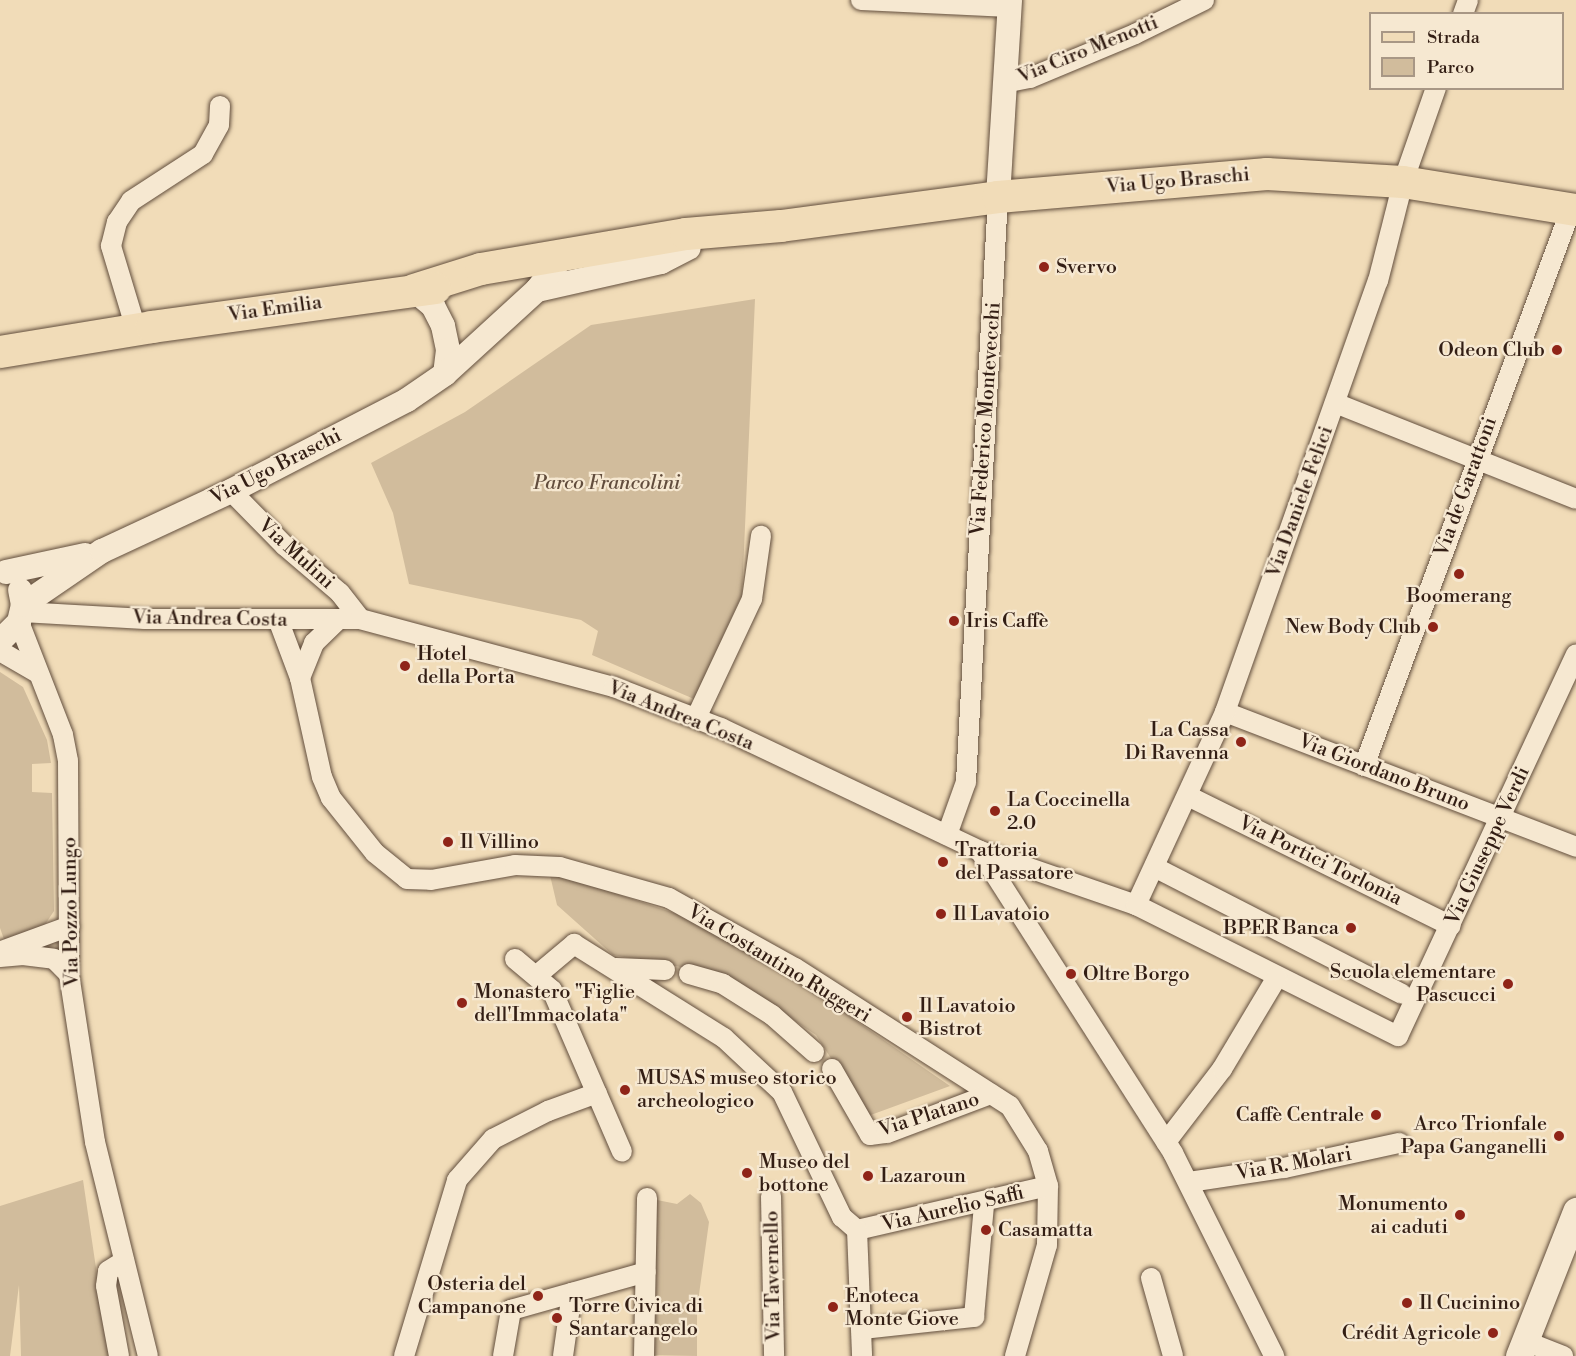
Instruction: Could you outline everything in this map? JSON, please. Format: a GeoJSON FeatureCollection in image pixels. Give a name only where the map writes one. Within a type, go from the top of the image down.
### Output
{"type":"FeatureCollection","features":[{"type":"Feature","properties":{"kind":"main road","name":"Via Ugo Braschi"},"geometry":{"type":"LineString","coordinates":[[551,271],[686,234],[781,226],[998,197],[1267,174],[1402,182],[1573,210]]}},
{"type":"Feature","properties":{"kind":"main road","name":"Via Ugo Braschi"},"geometry":{"type":"LineString","coordinates":[[414,290],[551,271],[689,248],[781,226]]}},
{"type":"Feature","properties":{"kind":"main road","name":"Via Emilia"},"geometry":{"type":"LineString","coordinates":[[0,352],[136,329],[414,290]]}},
{"type":"Feature","properties":{"kind":"main road"},"geometry":{"type":"LineString","coordinates":[[1522,1348],[1576,1211]]}},
{"type":"Feature","properties":{"kind":"street"},"geometry":{"type":"LineString","coordinates":[[861,0],[1010,3]]}},
{"type":"Feature","properties":{"kind":"street","name":"Via Ciro Menotti"},"geometry":{"type":"LineString","coordinates":[[1004,82],[1030,78],[1204,0]]}},
{"type":"Feature","properties":{"kind":"street","name":"Via Federico Montevecchi"},"geometry":{"type":"LineString","coordinates":[[947,835],[966,782],[1010,3]]}},
{"type":"Feature","properties":{"kind":"street","name":"Via Daniele Felici"},"geometry":{"type":"LineString","coordinates":[[1136,905],[1156,868],[1225,712],[1378,281],[1402,182],[1435,90]]}},
{"type":"Feature","properties":{"kind":"street"},"geometry":{"type":"LineString","coordinates":[[136,329],[111,246],[117,222],[131,201],[203,154],[219,125],[219,106]]}},
{"type":"Feature","properties":{"kind":"street","name":"Via de Garattoni"},"geometry":{"type":"LineString","coordinates":[[1364,766],[1476,459],[1573,210]]}},
{"type":"Feature","properties":{"kind":"street","name":"Via Ugo Braschi"},"geometry":{"type":"LineString","coordinates":[[0,641],[21,613],[102,551],[231,491],[407,400],[445,374],[551,271]]}},
{"type":"Feature","properties":{"kind":"street"},"geometry":{"type":"LineString","coordinates":[[414,290],[433,306],[443,326],[448,350],[445,374]]}},
{"type":"Feature","properties":{"kind":"street"},"geometry":{"type":"LineString","coordinates":[[1335,403],[1576,499]]}},
{"type":"Feature","properties":{"kind":"street","name":"Via Mulini"},"geometry":{"type":"LineString","coordinates":[[231,491],[285,546],[340,593],[360,619]]}},
{"type":"Feature","properties":{"kind":"street"},"geometry":{"type":"LineString","coordinates":[[696,718],[752,599],[761,536]]}},
{"type":"Feature","properties":{"kind":"street","name":"Via Ugo Braschi"},"geometry":{"type":"LineString","coordinates":[[3,571],[102,551]]}},
{"type":"Feature","properties":{"kind":"street"},"geometry":{"type":"LineString","coordinates":[[3,571],[21,592],[21,613]]}},
{"type":"Feature","properties":{"kind":"street","name":"Via Andrea Costa"},"geometry":{"type":"LineString","coordinates":[[21,613],[279,621],[360,619],[614,687],[696,718],[980,851],[1136,905],[1398,1036]]}},
{"type":"Feature","properties":{"kind":"street","name":"Via Pozzo Lungo"},"geometry":{"type":"LineString","coordinates":[[21,613],[36,672],[63,735],[68,761],[69,974],[95,1142],[148,1356]]}},
{"type":"Feature","properties":{"kind":"street"},"geometry":{"type":"LineString","coordinates":[[300,678],[314,643],[338,620]]}},
{"type":"Feature","properties":{"kind":"street"},"geometry":{"type":"LineString","coordinates":[[279,621],[300,678]]}},
{"type":"Feature","properties":{"kind":"street"},"geometry":{"type":"LineString","coordinates":[[0,651],[36,672]]}},
{"type":"Feature","properties":{"kind":"street","name":"Via Giuseppe Verdi"},"geometry":{"type":"LineString","coordinates":[[1398,1036],[1502,819],[1576,655]]}},
{"type":"Feature","properties":{"kind":"street","name":"Via Costantino Ruggeri"},"geometry":{"type":"LineString","coordinates":[[300,678],[322,777],[331,798],[375,853],[407,879],[431,880],[515,865],[560,867],[669,898],[795,968],[1010,1106],[1038,1151],[1048,1186],[1047,1245],[1015,1356]]}},
{"type":"Feature","properties":{"kind":"street","name":"Via Giordano Bruno"},"geometry":{"type":"LineString","coordinates":[[1225,712],[1576,847]]}},
{"type":"Feature","properties":{"kind":"street","name":"Via Portici Torlonia"},"geometry":{"type":"LineString","coordinates":[[1188,796],[1452,926]]}},
{"type":"Feature","properties":{"kind":"street"},"geometry":{"type":"LineString","coordinates":[[980,851],[1166,1142],[1189,1182],[1274,1356]]}},
{"type":"Feature","properties":{"kind":"street"},"geometry":{"type":"LineString","coordinates":[[1156,868],[1402,994]]}},
{"type":"Feature","properties":{"kind":"street"},"geometry":{"type":"LineString","coordinates":[[0,952],[70,926]]}},
{"type":"Feature","properties":{"kind":"street"},"geometry":{"type":"LineString","coordinates":[[536,976],[574,944],[616,968],[641,988],[724,1038],[775,1084],[797,1117],[842,1217],[857,1230],[862,1356]]}},
{"type":"Feature","properties":{"kind":"street"},"geometry":{"type":"LineString","coordinates":[[0,957],[23,955],[54,959],[69,974]]}},
{"type":"Feature","properties":{"kind":"street"},"geometry":{"type":"LineString","coordinates":[[514,959],[552,990],[622,1152]]}},
{"type":"Feature","properties":{"kind":"street"},"geometry":{"type":"LineString","coordinates":[[616,968],[665,970]]}},
{"type":"Feature","properties":{"kind":"street"},"geometry":{"type":"LineString","coordinates":[[689,974],[723,984],[772,1015],[814,1052]]}},
{"type":"Feature","properties":{"kind":"street"},"geometry":{"type":"LineString","coordinates":[[1166,1142],[1222,1069],[1277,977]]}},
{"type":"Feature","properties":{"kind":"street","name":"Via Platano"},"geometry":{"type":"LineString","coordinates":[[832,1069],[870,1135],[887,1133],[991,1094]]}},
{"type":"Feature","properties":{"kind":"street"},"geometry":{"type":"LineString","coordinates":[[404,1356],[457,1180],[493,1139],[548,1111],[597,1093]]}},
{"type":"Feature","properties":{"kind":"street","name":"Via R. Molari"},"geometry":{"type":"LineString","coordinates":[[1189,1182],[1284,1168],[1399,1143]]}},
{"type":"Feature","properties":{"kind":"street","name":"Via Aurelio Saffi"},"geometry":{"type":"LineString","coordinates":[[857,1230],[984,1204],[1048,1186]]}},
{"type":"Feature","properties":{"kind":"street","name":"Via Tavernello"},"geometry":{"type":"LineString","coordinates":[[771,1196],[774,1356]]}},
{"type":"Feature","properties":{"kind":"street"},"geometry":{"type":"LineString","coordinates":[[644,1356],[647,1198]]}},
{"type":"Feature","properties":{"kind":"street"},"geometry":{"type":"LineString","coordinates":[[862,1329],[974,1317],[984,1204]]}},
{"type":"Feature","properties":{"kind":"street"},"geometry":{"type":"LineString","coordinates":[[118,1356],[106,1286],[108,1271],[124,1261]]}},
{"type":"Feature","properties":{"kind":"street"},"geometry":{"type":"LineString","coordinates":[[503,1356],[511,1310],[646,1272]]}},
{"type":"Feature","properties":{"kind":"street"},"geometry":{"type":"LineString","coordinates":[[1151,1278],[1173,1356]]}},
{"type":"Feature","properties":{"kind":"street"},"geometry":{"type":"LineString","coordinates":[[563,1356],[572,1293]]}},
{"type":"Feature","properties":{"kind":"street"},"geometry":{"type":"LineString","coordinates":[[1522,1348],[1563,1356]]}},
{"type":"Feature","properties":{"kind":"green space","name":"Parco Francolini"},"geometry":{"type":"Polygon","coordinates":[[[755,299],[742,595],[694,699],[592,655],[598,631],[581,620],[409,584],[393,513],[371,463],[465,412],[591,325],[755,299]]]}},
{"type":"Feature","properties":{"kind":"green space"},"geometry":{"type":"Polygon","coordinates":[[[0,672],[23,687],[47,740],[51,763],[32,764],[32,792],[52,793],[54,911],[44,926],[5,942],[0,928],[0,672]]]}},
{"type":"Feature","properties":{"kind":"green space"},"geometry":{"type":"Polygon","coordinates":[[[549,871],[677,914],[771,962],[950,1086],[868,1116],[816,1035],[727,975],[613,955],[557,905],[549,871]]]}},
{"type":"Feature","properties":{"kind":"green space"},"geometry":{"type":"Polygon","coordinates":[[[83,1180],[109,1356],[21,1356],[19,1285],[10,1356],[0,1356],[0,1206],[83,1180]]]}},
{"type":"Feature","properties":{"kind":"green space"},"geometry":{"type":"Polygon","coordinates":[[[690,1194],[701,1203],[709,1222],[697,1309],[697,1356],[644,1355],[647,1198],[677,1204],[690,1194]]]}},
{"type":"Feature","properties":{"kind":"place","name":"Svervo"},"geometry":{"type":"Point","coordinates":[1044,267]}},
{"type":"Feature","properties":{"kind":"place","name":"Odeon Club"},"geometry":{"type":"Point","coordinates":[1557,350]}},
{"type":"Feature","properties":{"kind":"place","name":"Boomerang"},"geometry":{"type":"Point","coordinates":[1459,574]}},
{"type":"Feature","properties":{"kind":"place","name":"Iris Caffè"},"geometry":{"type":"Point","coordinates":[954,621]}},
{"type":"Feature","properties":{"kind":"place","name":"New Body Club"},"geometry":{"type":"Point","coordinates":[1433,627]}},
{"type":"Feature","properties":{"kind":"place","name":"Hotel della Porta"},"geometry":{"type":"Point","coordinates":[405,666]}},
{"type":"Feature","properties":{"kind":"place","name":"La Cassa Di Ravenna"},"geometry":{"type":"Point","coordinates":[1241,742]}},
{"type":"Feature","properties":{"kind":"place","name":"La Coccinella 2.0"},"geometry":{"type":"Point","coordinates":[995,811]}},
{"type":"Feature","properties":{"kind":"place","name":"Il Villino"},"geometry":{"type":"Point","coordinates":[448,842]}},
{"type":"Feature","properties":{"kind":"place","name":"Trattoria del Passatore"},"geometry":{"type":"Point","coordinates":[943,862]}},
{"type":"Feature","properties":{"kind":"place","name":"Il Lavatoio"},"geometry":{"type":"Point","coordinates":[941,914]}},
{"type":"Feature","properties":{"kind":"place","name":"BPER Banca"},"geometry":{"type":"Point","coordinates":[1351,928]}},
{"type":"Feature","properties":{"kind":"place","name":"Oltre Borgo"},"geometry":{"type":"Point","coordinates":[1071,974]}},
{"type":"Feature","properties":{"kind":"place","name":"Scuola elementare Pascucci"},"geometry":{"type":"Point","coordinates":[1508,984]}},
{"type":"Feature","properties":{"kind":"place","name":"Monastero \"Figlie dell'Immacolata\""},"geometry":{"type":"Point","coordinates":[462,1003]}},
{"type":"Feature","properties":{"kind":"place","name":"Il Lavatoio Bistrot"},"geometry":{"type":"Point","coordinates":[907,1017]}},
{"type":"Feature","properties":{"kind":"place","name":"MUSAS museo storico archeologico"},"geometry":{"type":"Point","coordinates":[625,1090]}},
{"type":"Feature","properties":{"kind":"place","name":"Caffè Centrale"},"geometry":{"type":"Point","coordinates":[1376,1115]}},
{"type":"Feature","properties":{"kind":"place","name":"Arco Trionfale Papa Ganganelli"},"geometry":{"type":"Point","coordinates":[1559,1136]}},
{"type":"Feature","properties":{"kind":"place","name":"Museo del bottone"},"geometry":{"type":"Point","coordinates":[747,1173]}},
{"type":"Feature","properties":{"kind":"place","name":"Lazaroun"},"geometry":{"type":"Point","coordinates":[868,1176]}},
{"type":"Feature","properties":{"kind":"place","name":"Monumento ai caduti"},"geometry":{"type":"Point","coordinates":[1460,1215]}},
{"type":"Feature","properties":{"kind":"place","name":"Casamatta"},"geometry":{"type":"Point","coordinates":[986,1230]}},
{"type":"Feature","properties":{"kind":"place","name":"Osteria del Campanone"},"geometry":{"type":"Point","coordinates":[538,1296]}},
{"type":"Feature","properties":{"kind":"place","name":"Il Cucinino"},"geometry":{"type":"Point","coordinates":[1407,1303]}},
{"type":"Feature","properties":{"kind":"place","name":"Enoteca Monte Giove"},"geometry":{"type":"Point","coordinates":[833,1307]}},
{"type":"Feature","properties":{"kind":"place","name":"Torre Civica di Santarcangelo"},"geometry":{"type":"Point","coordinates":[557,1318]}},
{"type":"Feature","properties":{"kind":"place","name":"Crédit Agricole"},"geometry":{"type":"Point","coordinates":[1493,1333]}}]}
